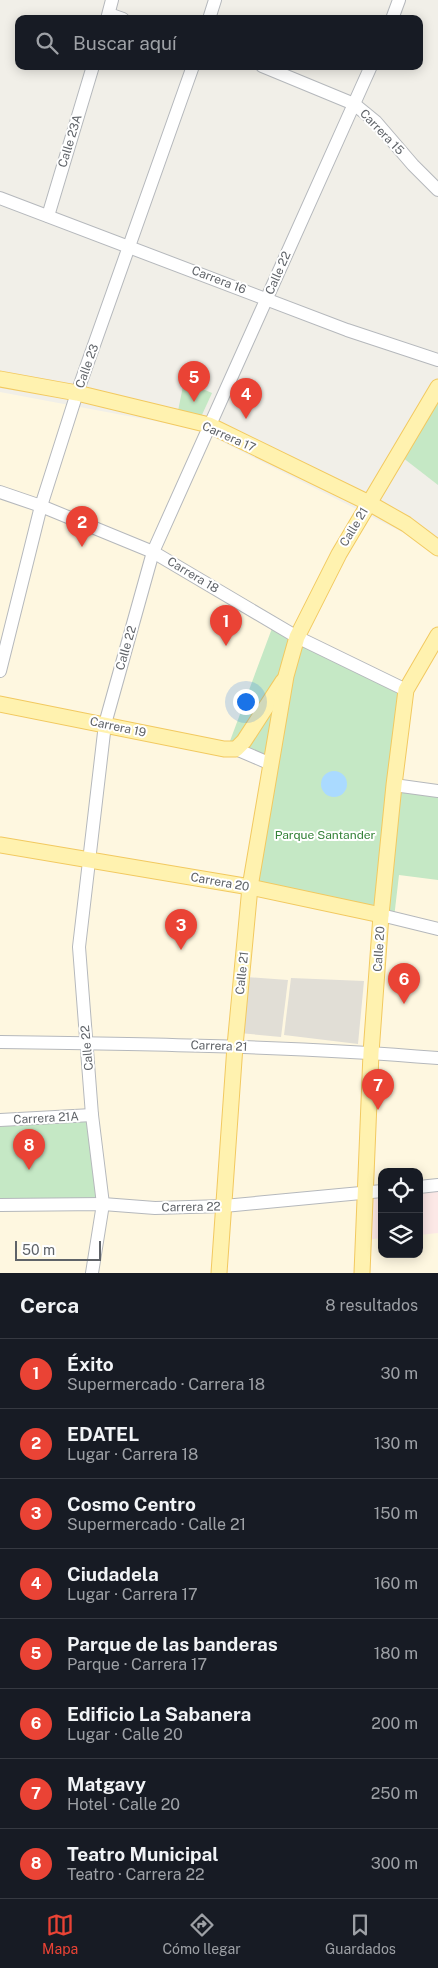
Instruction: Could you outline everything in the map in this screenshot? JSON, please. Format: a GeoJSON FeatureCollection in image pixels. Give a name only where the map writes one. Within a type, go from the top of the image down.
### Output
{"type":"FeatureCollection","features":[{"type":"Feature","properties":{"kind":"main road","name":"Carrera 17"},"geometry":{"type":"LineString","coordinates":[[0,379],[77,393],[209,425],[369,504],[406,524],[438,548]]}},
{"type":"Feature","properties":{"kind":"main road","name":"Calle 21"},"geometry":{"type":"LineString","coordinates":[[219,1273],[235,1046],[250,887],[286,676],[297,637],[338,554],[438,387]]}},
{"type":"Feature","properties":{"kind":"main road","name":"Calle 20"},"geometry":{"type":"LineString","coordinates":[[362,1273],[371,1052],[381,915],[394,785],[406,690],[438,635]]}},
{"type":"Feature","properties":{"kind":"main road","name":"Calle 21"},"geometry":{"type":"LineString","coordinates":[[236,749],[244,741],[286,676]]}},
{"type":"Feature","properties":{"kind":"main road","name":"Carrera 19"},"geometry":{"type":"LineString","coordinates":[[0,704],[224,749],[236,749]]}},
{"type":"Feature","properties":{"kind":"main road","name":"Carrera 20"},"geometry":{"type":"LineString","coordinates":[[0,845],[250,887],[381,915]]}},
{"type":"Feature","properties":{"kind":"street"},"geometry":{"type":"LineString","coordinates":[[108,15],[112,0]]}},
{"type":"Feature","properties":{"kind":"street"},"geometry":{"type":"LineString","coordinates":[[210,15],[215,0]]}},
{"type":"Feature","properties":{"kind":"street"},"geometry":{"type":"LineString","coordinates":[[393,15],[399,0]]}},
{"type":"Feature","properties":{"kind":"street","name":"Calle 23A"},"geometry":{"type":"LineString","coordinates":[[48,216],[92,70]]}},
{"type":"Feature","properties":{"kind":"street","name":"Calle 23"},"geometry":{"type":"LineString","coordinates":[[0,671],[41,506],[77,393],[192,70]]}},
{"type":"Feature","properties":{"kind":"street","name":"Carrera 15"},"geometry":{"type":"LineString","coordinates":[[272,70],[354,104],[376,122],[413,165],[438,190]]}},
{"type":"Feature","properties":{"kind":"street","name":"Calle 22"},"geometry":{"type":"LineString","coordinates":[[92,1273],[103,1204],[92,1115],[79,947],[105,724],[153,552],[368,70]]}},
{"type":"Feature","properties":{"kind":"street","name":"Carrera 16"},"geometry":{"type":"LineString","coordinates":[[0,198],[347,330],[438,360]]}},
{"type":"Feature","properties":{"kind":"street","name":"Carrera 18"},"geometry":{"type":"LineString","coordinates":[[0,492],[41,506],[153,552],[297,637],[406,690]]}},
{"type":"Feature","properties":{"kind":"street"},"geometry":{"type":"LineString","coordinates":[[236,749],[271,764]]}},
{"type":"Feature","properties":{"kind":"street"},"geometry":{"type":"LineString","coordinates":[[394,785],[438,791]]}},
{"type":"Feature","properties":{"kind":"street","name":"Carrera 20"},"geometry":{"type":"LineString","coordinates":[[381,915],[438,929]]}},
{"type":"Feature","properties":{"kind":"street","name":"Carrera 21"},"geometry":{"type":"LineString","coordinates":[[0,1042],[235,1046],[371,1052],[438,1058]]}},
{"type":"Feature","properties":{"kind":"street","name":"Carrera 21A"},"geometry":{"type":"LineString","coordinates":[[0,1120],[92,1115]]}},
{"type":"Feature","properties":{"kind":"street"},"geometry":{"type":"LineString","coordinates":[[423,1187],[438,1185]]}},
{"type":"Feature","properties":{"kind":"street","name":"Carrera 22"},"geometry":{"type":"LineString","coordinates":[[0,1205],[103,1204],[156,1208],[224,1206],[378,1191]]}},
{"type":"Feature","properties":{"kind":"shaded area"},"geometry":{"type":"Polygon","coordinates":[[[0,392],[197,429],[422,542],[438,558],[438,1273],[0,1273],[0,392]]]}},
{"type":"Feature","properties":{"kind":"shaded area"},"geometry":{"type":"Polygon","coordinates":[[[246,977],[288,980],[281,1037],[239,1033],[246,977]]]}},
{"type":"Feature","properties":{"kind":"shaded area"},"geometry":{"type":"Polygon","coordinates":[[[291,978],[364,981],[358,1044],[284,1035],[291,978]]]}},
{"type":"Feature","properties":{"kind":"shaded area"},"geometry":{"type":"Polygon","coordinates":[[[438,1190],[438,1233],[423,1235],[423,1191],[438,1190]]]}},
{"type":"Feature","properties":{"kind":"shaded area"},"geometry":{"type":"Polygon","coordinates":[[[378,1193],[378,1238],[364,1240],[366,1194],[378,1193]]]}},
{"type":"Feature","properties":{"kind":"green space"},"geometry":{"type":"Polygon","coordinates":[[[184,381],[212,393],[201,417],[178,411],[184,381]]]}},
{"type":"Feature","properties":{"kind":"green space"},"geometry":{"type":"Polygon","coordinates":[[[438,389],[438,485],[398,454],[438,389]]]}},
{"type":"Feature","properties":{"kind":"green space","name":"Parque Santander"},"geometry":{"type":"Polygon","coordinates":[[[274,623],[406,690],[395,785],[438,791],[438,880],[399,875],[394,918],[250,887],[271,764],[227,749],[274,623]]]}},
{"type":"Feature","properties":{"kind":"green space"},"geometry":{"type":"Polygon","coordinates":[[[92,1115],[103,1204],[0,1205],[0,1120],[92,1115]]]}},
{"type":"Feature","properties":{"kind":"water"},"geometry":{"type":"Polygon","coordinates":[[[334,771],[343,775],[347,784],[343,793],[334,797],[325,793],[321,784],[325,775],[334,771]]]}},
{"type":"Feature","properties":{"kind":"place","name":"Parque de las banderas"},"geometry":{"type":"Point","coordinates":[194,402]}},
{"type":"Feature","properties":{"kind":"place","name":"Ciudadela"},"geometry":{"type":"Point","coordinates":[246,419]}},
{"type":"Feature","properties":{"kind":"place","name":"EDATEL"},"geometry":{"type":"Point","coordinates":[82,547]}},
{"type":"Feature","properties":{"kind":"place","name":"Éxito"},"geometry":{"type":"Point","coordinates":[226,646]}},
{"type":"Feature","properties":{"kind":"place","name":"Cosmo Centro"},"geometry":{"type":"Point","coordinates":[181,950]}},
{"type":"Feature","properties":{"kind":"place","name":"Edificio La Sabanera"},"geometry":{"type":"Point","coordinates":[404,1004]}},
{"type":"Feature","properties":{"kind":"place","name":"Matgavy"},"geometry":{"type":"Point","coordinates":[378,1110]}},
{"type":"Feature","properties":{"kind":"place","name":"Teatro Municipal"},"geometry":{"type":"Point","coordinates":[29,1170]}}]}
